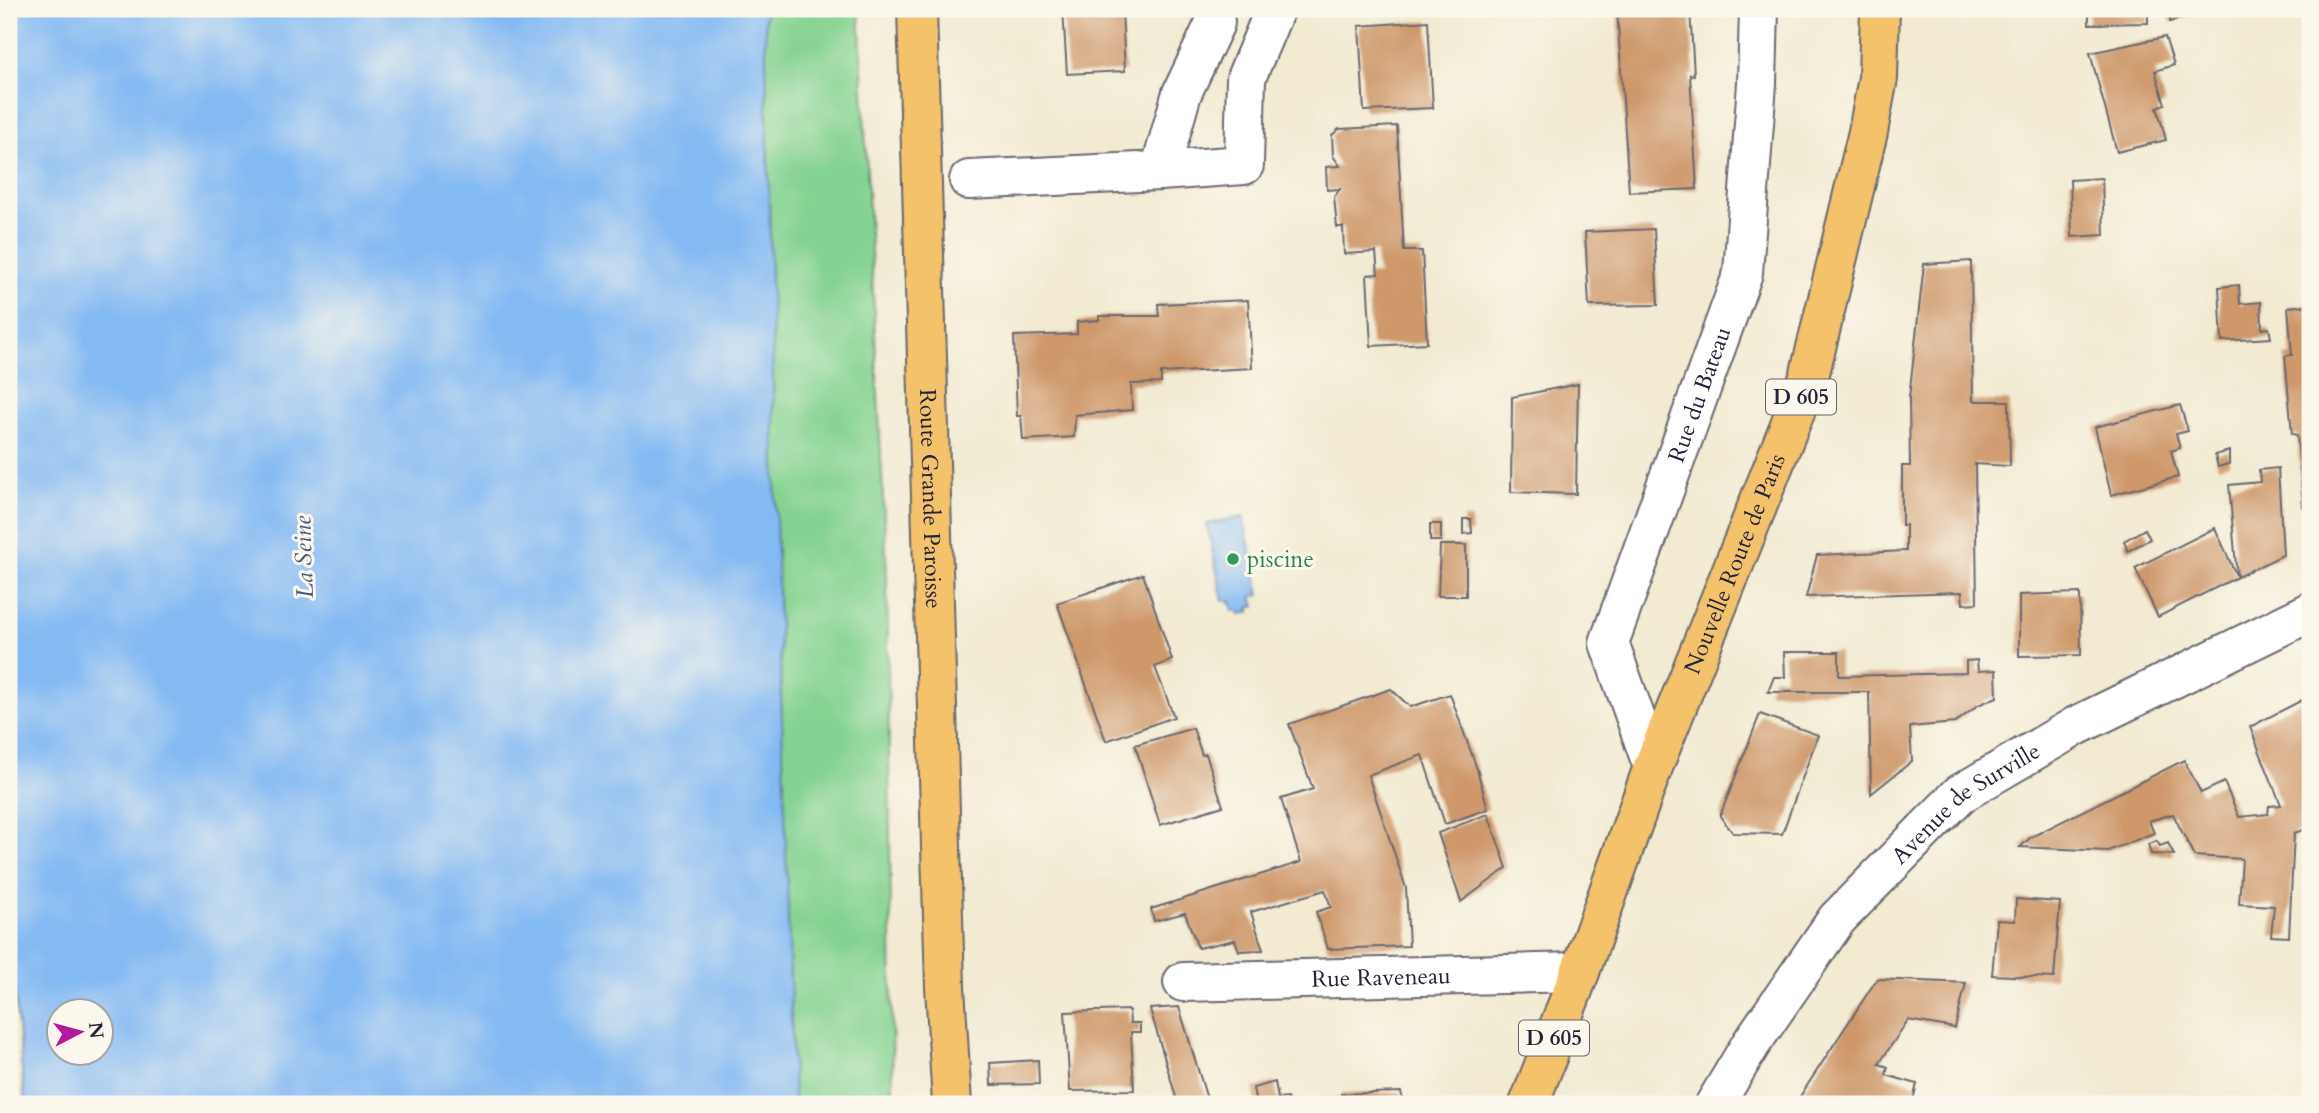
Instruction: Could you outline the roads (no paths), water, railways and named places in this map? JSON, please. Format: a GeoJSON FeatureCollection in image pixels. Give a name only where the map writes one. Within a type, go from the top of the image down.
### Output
{"type":"FeatureCollection","features":[{"type":"Feature","properties":{"kind":"main road","name":"Route Grande Paroisse"},"geometry":{"type":"LineString","coordinates":[[917,9],[945,987],[952,1104]]}},
{"type":"Feature","properties":{"kind":"main road","name":"Nouvelle Route de Paris"},"geometry":{"type":"LineString","coordinates":[[1529,1104],[1580,972],[1653,766],[1809,377],[1868,132],[1878,78],[1880,9]]}},
{"type":"Feature","properties":{"kind":"street"},"geometry":{"type":"LineString","coordinates":[[1160,171],[1182,93],[1214,23],[1214,9]]}},
{"type":"Feature","properties":{"kind":"street"},"geometry":{"type":"LineString","coordinates":[[969,180],[1244,165],[1246,78],[1275,9]]}},
{"type":"Feature","properties":{"kind":"street","name":"Rue du Bateau"},"geometry":{"type":"LineString","coordinates":[[1653,766],[1609,643],[1743,273],[1757,83],[1759,9]]}},
{"type":"Feature","properties":{"kind":"street","name":"Avenue de Surville"},"geometry":{"type":"LineString","coordinates":[[1715,1104],[1751,1044],[1837,919],[1960,794],[2076,726],[2310,612]]}},
{"type":"Feature","properties":{"kind":"street","name":"Rue Raveneau"},"geometry":{"type":"LineString","coordinates":[[1183,982],[1580,972]]}},
{"type":"Feature","properties":{"kind":"water","name":"La Seine"},"geometry":{"type":"Polygon","coordinates":[[[9,9],[765,9],[777,558],[794,1104],[25,1104],[9,930],[9,9]]]}},
{"type":"Feature","properties":{"kind":"water","name":"piscine"},"geometry":{"type":"Polygon","coordinates":[[[1243,517],[1260,595],[1252,596],[1255,606],[1249,608],[1250,612],[1240,614],[1238,610],[1233,611],[1230,600],[1223,601],[1207,524],[1243,517]]]}},
{"type":"Feature","properties":{"kind":"place","name":"piscine"},"geometry":{"type":"Point","coordinates":[1233,559]}}]}
